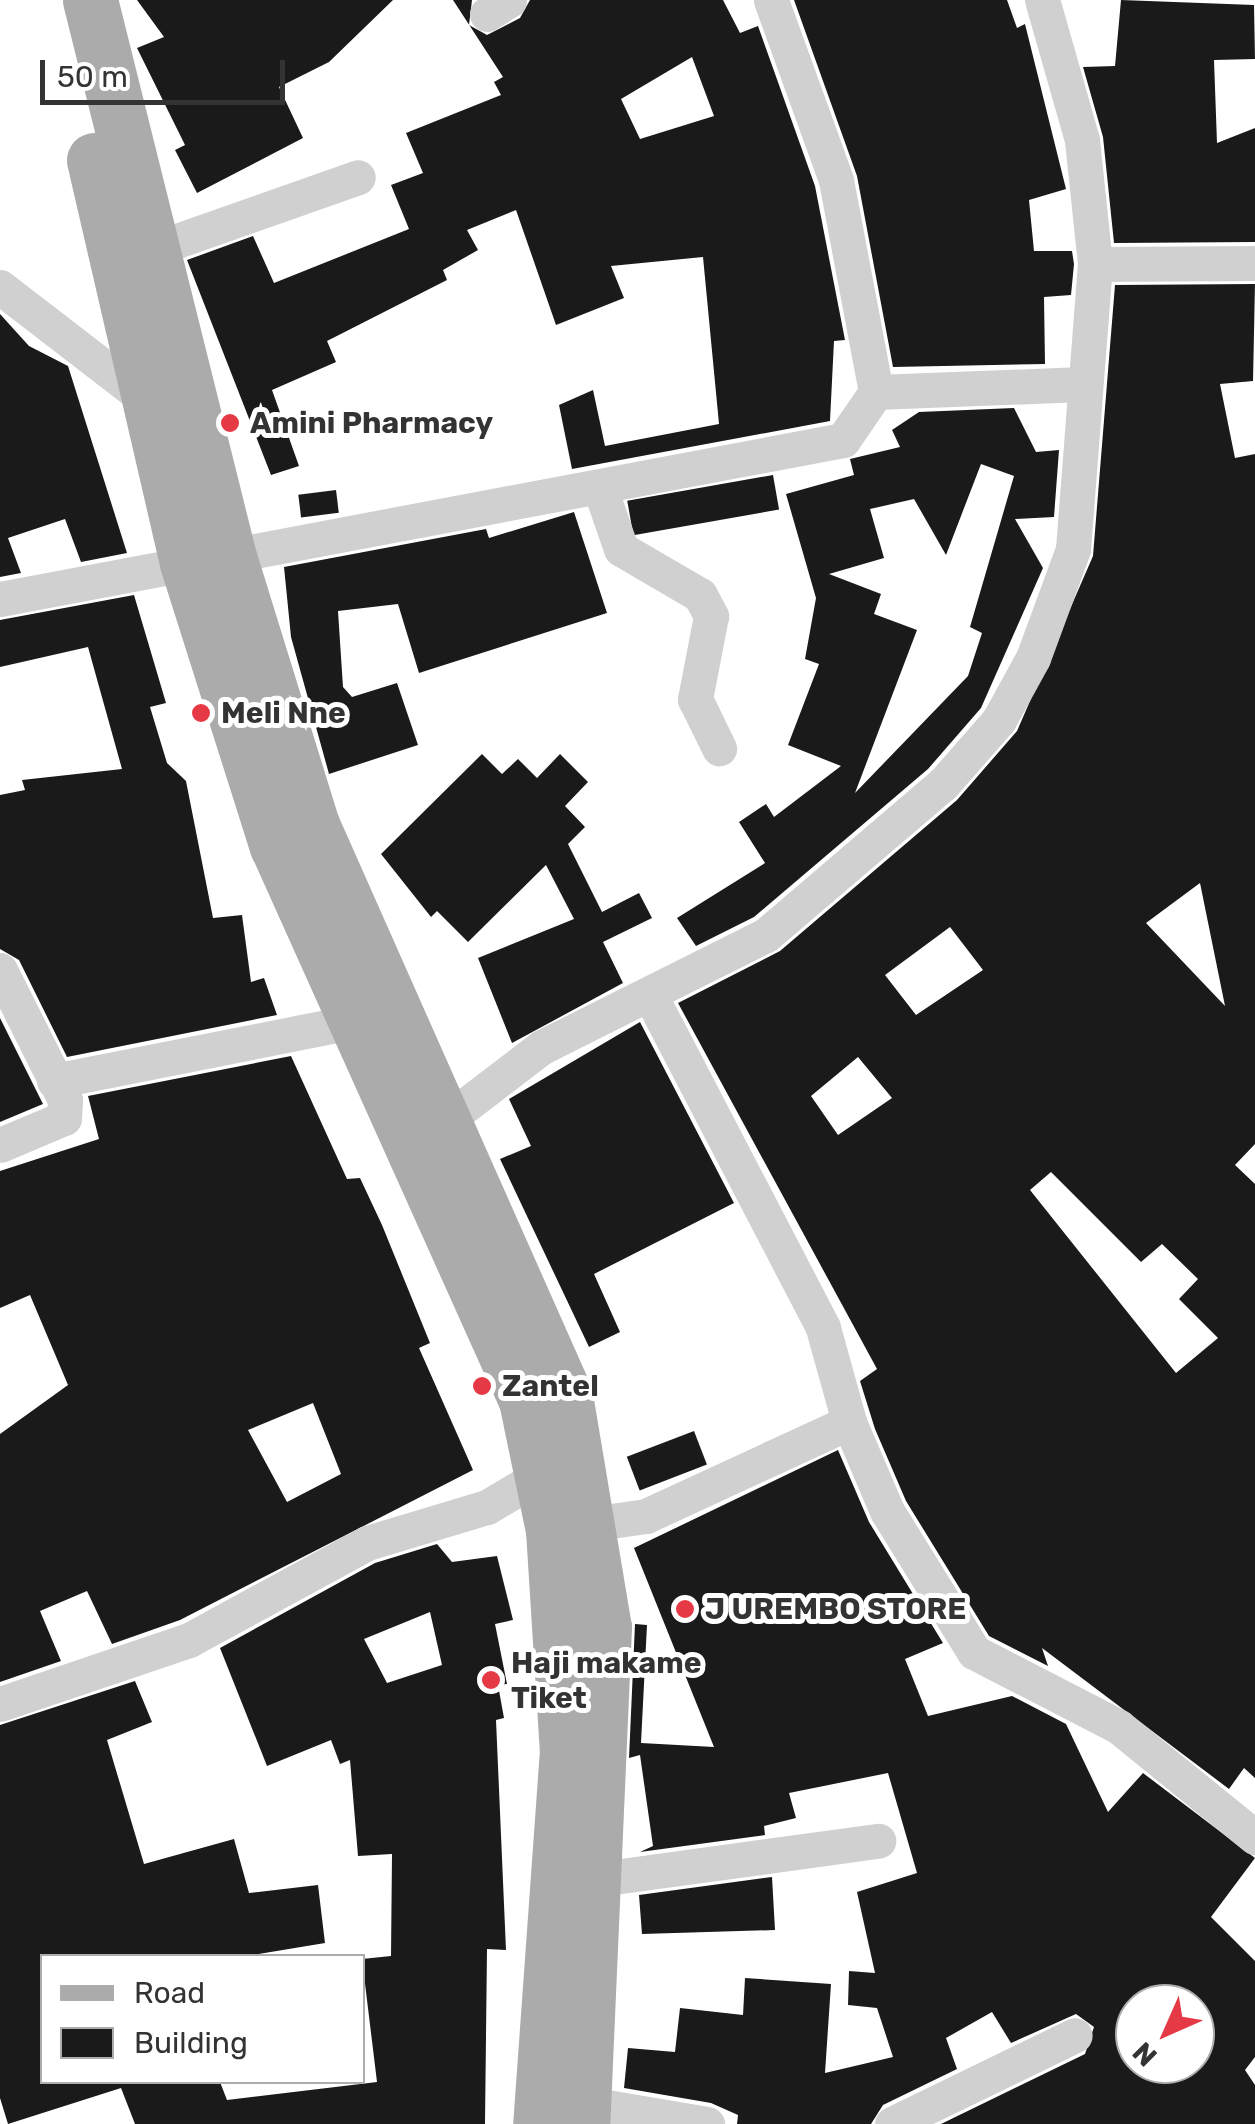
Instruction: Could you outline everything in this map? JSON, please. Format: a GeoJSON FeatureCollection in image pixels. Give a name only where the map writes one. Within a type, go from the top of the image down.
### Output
{"type":"FeatureCollection","features":[{"type":"Feature","properties":{"kind":"main road"},"geometry":{"type":"LineString","coordinates":[[53,0],[144,398],[319,842],[448,1118],[565,1395],[572,1526],[567,1750],[568,2117]]}},
{"type":"Feature","properties":{"kind":"main road"},"geometry":{"type":"LineString","coordinates":[[90,0],[154,249],[208,560],[277,846],[351,1022],[526,1400],[541,1475],[572,1526],[604,1628],[599,1879],[568,2117]]}},
{"type":"Feature","properties":{"kind":"street"},"geometry":{"type":"LineString","coordinates":[[0,599],[601,491],[842,440],[876,392],[836,180],[771,0]]}},
{"type":"Feature","properties":{"kind":"street"},"geometry":{"type":"LineString","coordinates":[[448,1118],[542,1047],[766,935],[884,841],[999,720],[1073,549],[1082,384],[1095,264],[1082,140],[1042,0]]}},
{"type":"Feature","properties":{"kind":"street"},"geometry":{"type":"LineString","coordinates":[[154,249],[358,178]]}},
{"type":"Feature","properties":{"kind":"street"},"geometry":{"type":"LineString","coordinates":[[1095,264],[1255,264]]}},
{"type":"Feature","properties":{"kind":"street"},"geometry":{"type":"LineString","coordinates":[[0,288],[144,398]]}},
{"type":"Feature","properties":{"kind":"street"},"geometry":{"type":"LineString","coordinates":[[876,392],[1082,384]]}},
{"type":"Feature","properties":{"kind":"street"},"geometry":{"type":"LineString","coordinates":[[601,491],[620,549],[689,587],[711,616],[696,699],[719,748]]}},
{"type":"Feature","properties":{"kind":"street"},"geometry":{"type":"LineString","coordinates":[[0,970],[54,1082],[64,1118],[0,1145]]}},
{"type":"Feature","properties":{"kind":"street"},"geometry":{"type":"LineString","coordinates":[[650,995],[822,1328],[849,1422],[887,1510],[974,1652],[1119,1728],[1255,1838]]}},
{"type":"Feature","properties":{"kind":"street"},"geometry":{"type":"LineString","coordinates":[[54,1082],[351,1022]]}},
{"type":"Feature","properties":{"kind":"street"},"geometry":{"type":"LineString","coordinates":[[572,1526],[646,1516],[849,1422]]}},
{"type":"Feature","properties":{"kind":"street"},"geometry":{"type":"LineString","coordinates":[[0,1704],[189,1640],[368,1542],[487,1507],[541,1475]]}},
{"type":"Feature","properties":{"kind":"street"},"geometry":{"type":"LineString","coordinates":[[599,1879],[878,1841]]}},
{"type":"Feature","properties":{"kind":"street"},"geometry":{"type":"LineString","coordinates":[[892,2124],[1075,2035]]}},
{"type":"Feature","properties":{"kind":"street"},"geometry":{"type":"LineString","coordinates":[[568,2117],[707,2124]]}},
{"type":"Feature","properties":{"kind":"building"},"geometry":{"type":"Polygon","coordinates":[[[137,0],[393,0],[329,62],[279,87],[303,138],[197,193],[175,150],[185,145],[137,48],[164,37],[137,0]]]}},
{"type":"Feature","properties":{"kind":"building"},"geometry":{"type":"Polygon","coordinates":[[[453,0],[472,0],[469,25],[453,0]]]}},
{"type":"Feature","properties":{"kind":"building"},"geometry":{"type":"Polygon","coordinates":[[[530,0],[723,0],[740,33],[758,26],[815,186],[845,340],[834,341],[830,421],[572,469],[559,405],[593,390],[605,446],[719,424],[703,257],[611,266],[624,298],[556,325],[516,210],[467,230],[478,250],[443,270],[447,280],[327,341],[336,362],[272,390],[299,466],[271,475],[187,260],[253,236],[274,283],[409,229],[391,185],[423,173],[406,133],[501,95],[494,82],[503,77],[469,25],[487,35],[520,18],[530,0]],[[692,57],[621,99],[640,139],[714,116],[692,57]]]}},
{"type":"Feature","properties":{"kind":"building"},"geometry":{"type":"Polygon","coordinates":[[[794,0],[1007,0],[1017,28],[1025,24],[1066,189],[1029,200],[1034,251],[1072,251],[1074,264],[1071,295],[1044,297],[1045,364],[893,367],[857,176],[794,0]]]}},
{"type":"Feature","properties":{"kind":"building"},"geometry":{"type":"Polygon","coordinates":[[[1121,0],[1254,5],[1255,59],[1214,60],[1217,143],[1255,128],[1255,242],[1114,243],[1103,137],[1083,67],[1115,66],[1121,0]]]}},
{"type":"Feature","properties":{"kind":"building"},"geometry":{"type":"Polygon","coordinates":[[[1255,284],[1253,381],[1220,384],[1235,458],[1255,454],[1255,1144],[1235,1165],[1255,1184],[1255,1778],[1244,1768],[1229,1789],[1042,1648],[1048,1666],[989,1636],[906,1501],[875,1429],[860,1381],[877,1369],[678,1003],[780,951],[957,800],[1017,731],[1093,556],[1115,285],[1255,284]],[[1200,883],[1146,923],[1225,1006],[1200,883]],[[950,927],[885,975],[916,1015],[983,970],[950,927]],[[858,1057],[811,1096],[838,1135],[892,1098],[858,1057]],[[1051,1172],[1030,1190],[1176,1373],[1218,1338],[1179,1299],[1198,1279],[1162,1244],[1141,1262],[1051,1172]]]}},
{"type":"Feature","properties":{"kind":"building"},"geometry":{"type":"Polygon","coordinates":[[[0,314],[29,346],[68,366],[127,553],[81,562],[65,519],[8,538],[21,573],[0,577],[0,314]]]}},
{"type":"Feature","properties":{"kind":"building"},"geometry":{"type":"Polygon","coordinates":[[[1014,408],[1036,452],[1059,450],[1054,517],[1015,519],[1043,568],[981,708],[928,769],[754,917],[696,946],[677,918],[765,863],[739,822],[766,804],[774,817],[841,766],[788,745],[819,664],[805,659],[816,598],[786,494],[854,475],[850,459],[900,447],[892,430],[919,412],[1014,408]],[[981,464],[946,555],[914,499],[870,509],[884,558],[829,574],[881,594],[874,614],[917,630],[855,793],[968,676],[982,633],[970,627],[1014,476],[981,464]]]}},
{"type":"Feature","properties":{"kind":"building"},"geometry":{"type":"Polygon","coordinates":[[[773,475],[779,509],[633,535],[627,501],[773,475]]]}},
{"type":"Feature","properties":{"kind":"building"},"geometry":{"type":"Polygon","coordinates":[[[336,490],[339,513],[301,517],[298,495],[336,490]]]}},
{"type":"Feature","properties":{"kind":"building"},"geometry":{"type":"Polygon","coordinates":[[[574,512],[607,613],[419,673],[398,604],[338,611],[343,687],[352,697],[397,683],[418,745],[329,774],[291,637],[284,567],[486,529],[489,538],[574,512]]]}},
{"type":"Feature","properties":{"kind":"building"},"geometry":{"type":"Polygon","coordinates":[[[134,595],[166,703],[150,707],[167,763],[186,781],[213,918],[242,915],[251,982],[264,978],[277,1015],[67,1057],[19,960],[0,949],[0,795],[25,790],[22,780],[122,769],[88,647],[0,667],[0,620],[134,595]]]}},
{"type":"Feature","properties":{"kind":"building"},"geometry":{"type":"Polygon","coordinates":[[[482,754],[502,774],[518,759],[537,778],[560,754],[588,782],[565,806],[585,827],[568,844],[602,912],[639,893],[652,918],[603,942],[623,983],[512,1043],[478,958],[574,919],[546,865],[468,942],[437,911],[431,917],[381,854],[482,754]]]}},
{"type":"Feature","properties":{"kind":"building"},"geometry":{"type":"Polygon","coordinates":[[[0,1018],[43,1104],[0,1122],[0,1018]]]}},
{"type":"Feature","properties":{"kind":"building"},"geometry":{"type":"Polygon","coordinates":[[[640,1022],[734,1203],[594,1274],[620,1332],[589,1347],[500,1159],[531,1146],[509,1099],[640,1022]]]}},
{"type":"Feature","properties":{"kind":"building"},"geometry":{"type":"Polygon","coordinates":[[[291,1056],[347,1179],[360,1178],[382,1225],[430,1343],[419,1348],[473,1470],[180,1620],[112,1644],[87,1591],[40,1611],[61,1661],[0,1682],[0,1434],[68,1385],[30,1295],[0,1308],[0,1171],[99,1139],[88,1096],[291,1056]],[[313,1403],[248,1430],[287,1502],[341,1474],[313,1403]]]}},
{"type":"Feature","properties":{"kind":"building"},"geometry":{"type":"Polygon","coordinates":[[[694,1431],[707,1465],[640,1490],[627,1457],[694,1431]]]}},
{"type":"Feature","properties":{"kind":"building"},"geometry":{"type":"Polygon","coordinates":[[[838,1450],[869,1522],[943,1643],[905,1659],[928,1716],[1012,1696],[1066,1724],[1108,1812],[1143,1773],[1255,1858],[1211,1917],[1255,1961],[1255,2057],[1245,2070],[1255,2085],[1255,2124],[941,2124],[1085,2054],[1094,2027],[1076,2014],[1011,2043],[992,2012],[946,2038],[957,2069],[883,2105],[871,2124],[737,2124],[738,2115],[711,2103],[624,2088],[628,2048],[675,2052],[680,2008],[743,2015],[745,1978],[831,1984],[825,2073],[893,2057],[877,2008],[848,2005],[849,1971],[875,1973],[857,1892],[917,1873],[888,1773],[789,1793],[796,1818],[764,1826],[765,1835],[640,1852],[653,1846],[640,1755],[629,1758],[635,1624],[647,1625],[641,1743],[714,1747],[634,1548],[838,1450]]]}},
{"type":"Feature","properties":{"kind":"building"},"geometry":{"type":"Polygon","coordinates":[[[437,1544],[452,1562],[497,1556],[513,1620],[495,1624],[507,1684],[498,1685],[504,1718],[496,1720],[506,1950],[487,1949],[485,2124],[135,2124],[121,2088],[8,2124],[0,2098],[0,1725],[135,1681],[152,1722],[107,1740],[144,1864],[234,1839],[249,1893],[318,1885],[325,1943],[259,1954],[40,1954],[40,2084],[221,2084],[227,2100],[377,2082],[365,1959],[391,1956],[392,1854],[358,1856],[350,1760],[340,1764],[331,1740],[267,1766],[220,1648],[375,1563],[437,1544]],[[430,1612],[364,1639],[387,1683],[442,1665],[430,1612]]]}},
{"type":"Feature","properties":{"kind":"building"},"geometry":{"type":"Polygon","coordinates":[[[772,1877],[775,1930],[642,1934],[639,1895],[772,1877]]]}},
{"type":"Feature","properties":{"kind":"place","name":"Amini Pharmacy"},"geometry":{"type":"Point","coordinates":[230,423]}},
{"type":"Feature","properties":{"kind":"place","name":"Meli Nne"},"geometry":{"type":"Point","coordinates":[201,713]}},
{"type":"Feature","properties":{"kind":"place","name":"Zantel"},"geometry":{"type":"Point","coordinates":[482,1386]}},
{"type":"Feature","properties":{"kind":"place","name":"J UREMBO STORE"},"geometry":{"type":"Point","coordinates":[685,1609]}},
{"type":"Feature","properties":{"kind":"place","name":"Haji makame Tiket"},"geometry":{"type":"Point","coordinates":[491,1680]}}]}
